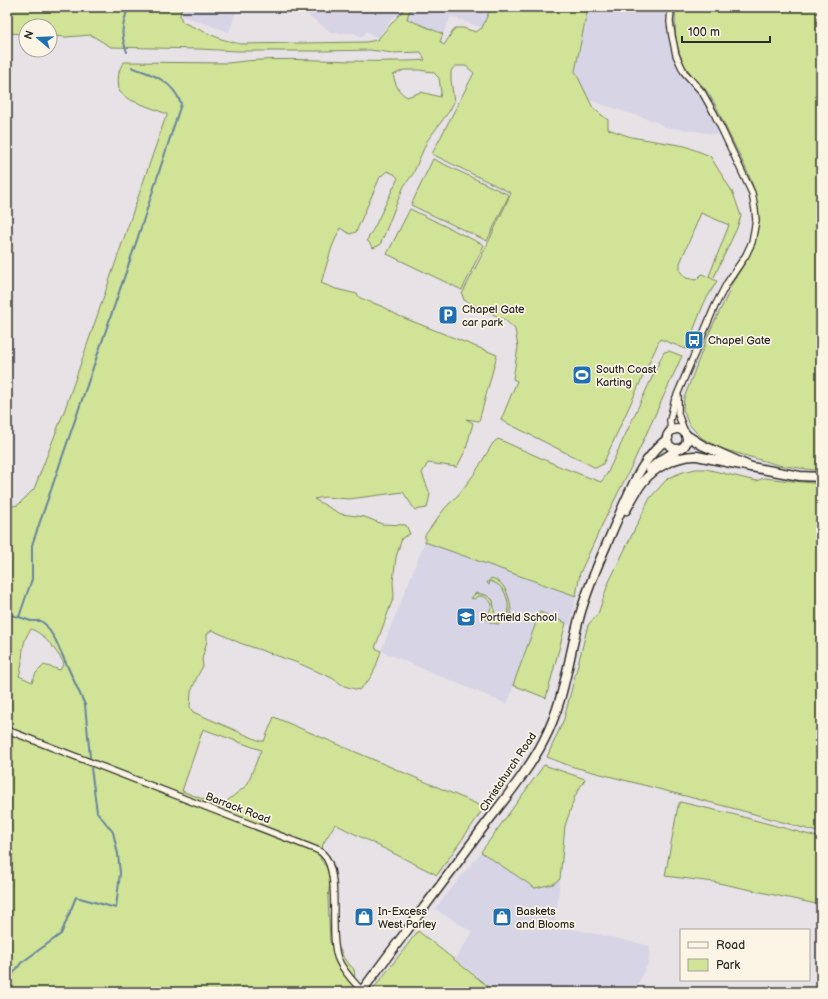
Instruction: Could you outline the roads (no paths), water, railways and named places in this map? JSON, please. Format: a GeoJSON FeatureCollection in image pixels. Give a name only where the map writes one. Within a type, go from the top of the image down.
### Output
{"type":"FeatureCollection","features":[{"type":"Feature","properties":{"kind":"main road"},"geometry":{"type":"LineString","coordinates":[[735,461],[676,449],[670,446],[669,435],[677,430],[702,445],[751,467]]}},
{"type":"Feature","properties":{"kind":"main road"},"geometry":{"type":"LineString","coordinates":[[680,449],[686,444],[687,438],[685,434]]}},
{"type":"Feature","properties":{"kind":"main road","name":"Christchurch Road"},"geometry":{"type":"LineString","coordinates":[[362,991],[511,790],[543,743],[552,724],[563,693],[580,615],[590,582],[637,474],[658,446],[669,435]]}},
{"type":"Feature","properties":{"kind":"main road","name":"Christchurch Road"},"geometry":{"type":"LineString","coordinates":[[621,510],[644,475],[658,462],[680,449]]}},
{"type":"Feature","properties":{"kind":"main road"},"geometry":{"type":"LineString","coordinates":[[616,523],[643,481],[656,470],[671,461],[690,456],[800,476],[821,477]]}},
{"type":"Feature","properties":{"kind":"street"},"geometry":{"type":"LineString","coordinates":[[669,435],[672,408],[712,313],[727,283],[746,255],[752,242],[755,230],[755,210],[752,193],[714,113],[702,92],[688,77],[676,55],[670,22],[671,7]]}},
{"type":"Feature","properties":{"kind":"street"},"geometry":{"type":"LineString","coordinates":[[678,394],[678,414],[685,434]]}},
{"type":"Feature","properties":{"kind":"street","name":"Barrack Road"},"geometry":{"type":"LineString","coordinates":[[7,730],[322,853],[328,862],[332,874],[334,933],[338,958],[344,971],[362,991]]}},
{"type":"Feature","properties":{"kind":"waterway"},"geometry":{"type":"LineString","coordinates":[[127,52],[122,34],[128,7]]}},
{"type":"Feature","properties":{"kind":"waterway"},"geometry":{"type":"LineString","coordinates":[[90,757],[85,705],[55,639],[46,625],[41,621],[31,621],[19,617],[32,579],[32,545],[137,240],[181,104],[178,96],[162,80],[132,67]]}},
{"type":"Feature","properties":{"kind":"waterway"},"geometry":{"type":"LineString","coordinates":[[7,614],[19,617]]}},
{"type":"Feature","properties":{"kind":"waterway"},"geometry":{"type":"LineString","coordinates":[[7,982],[21,963],[61,934],[76,897],[116,908],[120,873],[118,854],[113,832],[97,812],[91,768]]}},
{"type":"Feature","properties":{"kind":"place","name":"Chapel Gate car park"},"geometry":{"type":"Point","coordinates":[448,315]}},
{"type":"Feature","properties":{"kind":"place","name":"Chapel Gate"},"geometry":{"type":"Point","coordinates":[694,340]}},
{"type":"Feature","properties":{"kind":"place","name":"South Coast Karting"},"geometry":{"type":"Point","coordinates":[582,375]}},
{"type":"Feature","properties":{"kind":"place","name":"Portfield School"},"geometry":{"type":"Point","coordinates":[466,617]}},
{"type":"Feature","properties":{"kind":"place","name":"In-Excess West Parley"},"geometry":{"type":"Point","coordinates":[364,917]}},
{"type":"Feature","properties":{"kind":"place","name":"Baskets and Blooms"},"geometry":{"type":"Point","coordinates":[502,917]}}]}
